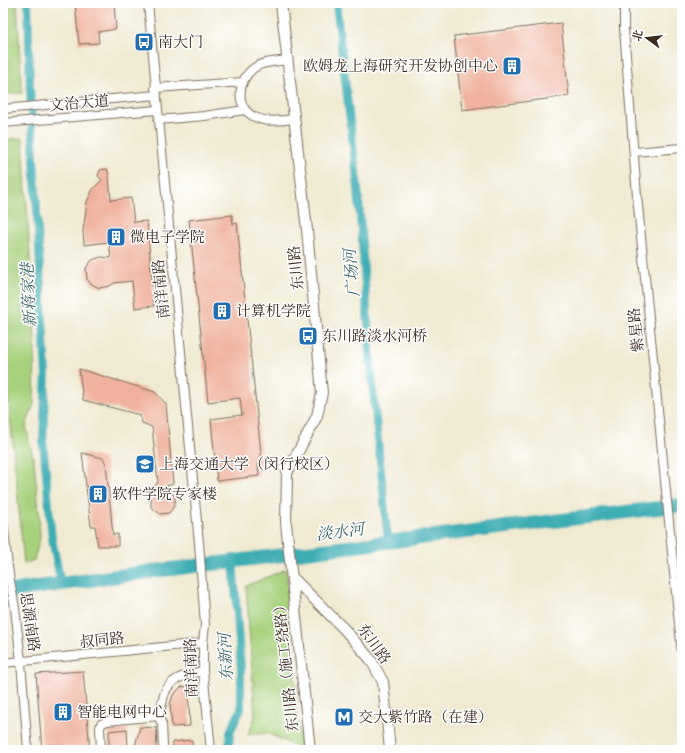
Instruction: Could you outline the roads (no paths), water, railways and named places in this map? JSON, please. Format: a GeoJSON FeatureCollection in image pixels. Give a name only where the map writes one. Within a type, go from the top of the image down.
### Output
{"type":"FeatureCollection","features":[{"type":"Feature","properties":{"kind":"main road","name":"东川路"},"geometry":{"type":"LineString","coordinates":[[281,3],[307,230],[322,393],[317,416],[287,473],[286,523],[292,577],[345,630],[371,660],[382,682],[390,750]]}},
{"type":"Feature","properties":{"kind":"main road","name":"东川路（施工绕路）"},"geometry":{"type":"LineString","coordinates":[[292,577],[310,750]]}},
{"type":"Feature","properties":{"kind":"street","name":"南洋南路"},"geometry":{"type":"LineString","coordinates":[[148,3],[155,92],[188,418],[199,548],[205,625],[203,643],[203,671],[211,750]]}},
{"type":"Feature","properties":{"kind":"street","name":"紫星路"},"geometry":{"type":"LineString","coordinates":[[624,3],[624,29],[634,152],[682,654]]}},
{"type":"Feature","properties":{"kind":"street"},"geometry":{"type":"LineString","coordinates":[[287,60],[266,63],[255,67],[245,77],[240,89],[241,100],[245,110],[256,118],[271,121],[294,119]]}},
{"type":"Feature","properties":{"kind":"street","name":"文治大道"},"geometry":{"type":"LineString","coordinates":[[3,109],[50,105],[243,82]]}},
{"type":"Feature","properties":{"kind":"street","name":"文治大道"},"geometry":{"type":"LineString","coordinates":[[3,124],[157,110]]}},
{"type":"Feature","properties":{"kind":"street"},"geometry":{"type":"LineString","coordinates":[[158,120],[245,110]]}},
{"type":"Feature","properties":{"kind":"street"},"geometry":{"type":"LineString","coordinates":[[634,152],[682,148]]}},
{"type":"Feature","properties":{"kind":"street","name":"思源南路"},"geometry":{"type":"LineString","coordinates":[[3,522],[8,576],[15,608],[21,662],[28,750]]}},
{"type":"Feature","properties":{"kind":"street","name":"叔同路"},"geometry":{"type":"LineString","coordinates":[[3,663],[203,643]]}},
{"type":"Feature","properties":{"kind":"street"},"geometry":{"type":"LineString","coordinates":[[163,745],[162,724],[158,716],[168,687],[174,680],[203,671]]}},
{"type":"Feature","properties":{"kind":"street"},"geometry":{"type":"LineString","coordinates":[[101,750],[100,728],[101,724],[106,721],[158,716]]}},
{"type":"Feature","properties":{"kind":"waterway","name":"新蒋家港"},"geometry":{"type":"LineString","coordinates":[[28,3],[30,87],[46,374],[43,441],[52,539],[61,584]]}},
{"type":"Feature","properties":{"kind":"waterway","name":"广场河"},"geometry":{"type":"LineString","coordinates":[[336,3],[358,188],[372,380],[388,542]]}},
{"type":"Feature","properties":{"kind":"waterway","name":"淡水河"},"geometry":{"type":"LineString","coordinates":[[3,592],[147,572],[682,505]]}},
{"type":"Feature","properties":{"kind":"waterway","name":"东新河"},"geometry":{"type":"LineString","coordinates":[[229,750],[230,732],[241,709],[241,668],[233,561]]}},
{"type":"Feature","properties":{"kind":"place","name":"南大门"},"geometry":{"type":"Point","coordinates":[144,42]}},
{"type":"Feature","properties":{"kind":"place","name":"欧姆龙上海研究开发协创中心"},"geometry":{"type":"Point","coordinates":[512,66]}},
{"type":"Feature","properties":{"kind":"place","name":"微电子学院"},"geometry":{"type":"Point","coordinates":[116,237]}},
{"type":"Feature","properties":{"kind":"place","name":"计算机学院"},"geometry":{"type":"Point","coordinates":[222,311]}},
{"type":"Feature","properties":{"kind":"place","name":"东川路淡水河桥"},"geometry":{"type":"Point","coordinates":[308,336]}},
{"type":"Feature","properties":{"kind":"place","name":"上海交通大学（闵行校区）"},"geometry":{"type":"Point","coordinates":[145,464]}},
{"type":"Feature","properties":{"kind":"place","name":"软件学院专家楼"},"geometry":{"type":"Point","coordinates":[98,494]}},
{"type":"Feature","properties":{"kind":"place","name":"智能电网中心"},"geometry":{"type":"Point","coordinates":[63,712]}},
{"type":"Feature","properties":{"kind":"place","name":"交大紫竹路（在建）"},"geometry":{"type":"Point","coordinates":[344,717]}}]}
